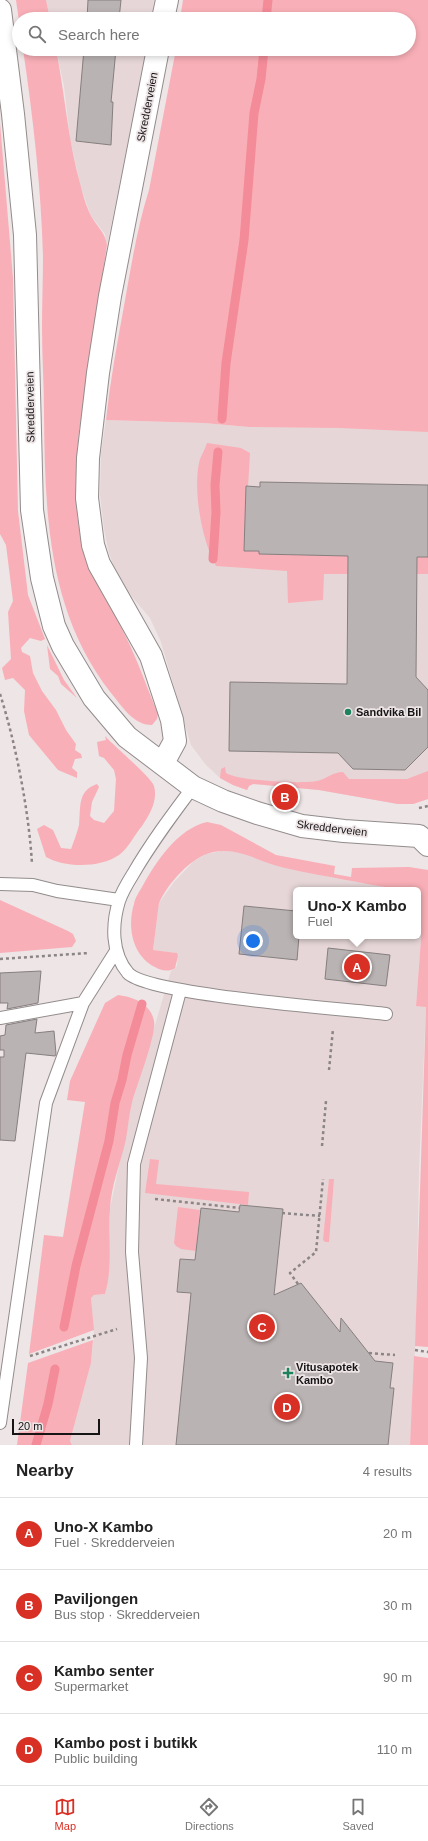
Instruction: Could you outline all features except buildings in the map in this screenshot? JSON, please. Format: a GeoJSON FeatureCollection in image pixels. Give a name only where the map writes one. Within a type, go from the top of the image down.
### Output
{"type":"FeatureCollection","features":[{"type":"Feature","properties":{"kind":"street"},"geometry":{"type":"LineString","coordinates":[[164,12],[167,0]]}},
{"type":"Feature","properties":{"kind":"street","name":"Skredderveien"},"geometry":{"type":"LineString","coordinates":[[0,10],[13,114],[25,235],[32,510],[42,578],[54,626],[63,646],[94,698],[128,737],[193,787],[223,801],[302,826],[344,831],[425,836]]}},
{"type":"Feature","properties":{"kind":"street","name":"Skredderveien"},"geometry":{"type":"LineString","coordinates":[[157,56],[110,296],[98,373],[88,458],[87,498],[93,545],[99,564],[151,656],[172,720],[175,741],[162,764]]}},
{"type":"Feature","properties":{"kind":"lane"},"geometry":{"type":"LineString","coordinates":[[193,787],[143,857],[119,900],[114,926],[116,951],[128,973],[138,979],[180,991],[386,1014]]}},
{"type":"Feature","properties":{"kind":"lane"},"geometry":{"type":"LineString","coordinates":[[0,884],[33,885],[57,891],[119,900]]}},
{"type":"Feature","properties":{"kind":"lane"},"geometry":{"type":"LineString","coordinates":[[0,1423],[46,1103],[83,1003],[116,951]]}},
{"type":"Feature","properties":{"kind":"lane"},"geometry":{"type":"LineString","coordinates":[[136,1445],[141,1358],[132,1252],[134,1164],[180,991]]}},
{"type":"Feature","properties":{"kind":"lane"},"geometry":{"type":"LineString","coordinates":[[0,1018],[83,1003]]}},
{"type":"Feature","properties":{"kind":"path"},"geometry":{"type":"LineString","coordinates":[[0,694],[12,738],[25,809],[31,848],[33,885]]}},
{"type":"Feature","properties":{"kind":"path"},"geometry":{"type":"LineString","coordinates":[[0,959],[116,951]]}},
{"type":"Feature","properties":{"kind":"path"},"geometry":{"type":"LineString","coordinates":[[328,1070],[335,1009]]}},
{"type":"Feature","properties":{"kind":"path"},"geometry":{"type":"LineString","coordinates":[[322,1146],[326,1101]]}},
{"type":"Feature","properties":{"kind":"path"},"geometry":{"type":"LineString","coordinates":[[298,1284],[290,1273],[316,1252],[323,1178]]}},
{"type":"Feature","properties":{"kind":"path"},"geometry":{"type":"LineString","coordinates":[[133,1197],[240,1208]]}},
{"type":"Feature","properties":{"kind":"path"},"geometry":{"type":"LineString","coordinates":[[282,1213],[320,1216]]}},
{"type":"Feature","properties":{"kind":"path"},"geometry":{"type":"LineString","coordinates":[[9,1363],[100,1333],[138,1323]]}},
{"type":"Feature","properties":{"kind":"path"},"geometry":{"type":"LineString","coordinates":[[414,1350],[428,1352]]}},
{"type":"Feature","properties":{"kind":"path"},"geometry":{"type":"LineString","coordinates":[[369,1353],[395,1355]]}},
{"type":"Feature","properties":{"kind":"shaded area"},"geometry":{"type":"Polygon","coordinates":[[[16,0],[46,0],[49,12],[18,12],[16,0]]]}},
{"type":"Feature","properties":{"kind":"shaded area"},"geometry":{"type":"Polygon","coordinates":[[[46,0],[154,0],[152,12],[49,12],[46,0]]]}},
{"type":"Feature","properties":{"kind":"shaded area"},"geometry":{"type":"Polygon","coordinates":[[[183,0],[428,0],[428,432],[340,428],[249,427],[204,423],[106,420],[114,363],[132,262],[149,190],[175,56],[416,56],[416,12],[181,12],[183,0]]]}},
{"type":"Feature","properties":{"kind":"shaded area"},"geometry":{"type":"Polygon","coordinates":[[[24,56],[57,56],[73,153],[82,191],[93,220],[103,233],[107,245],[79,432],[76,491],[80,536],[88,561],[130,645],[158,714],[157,719],[152,725],[139,722],[128,714],[111,693],[90,661],[74,629],[62,594],[54,559],[46,487],[42,338],[43,256],[33,126],[24,56]]]}},
{"type":"Feature","properties":{"kind":"shaded area"},"geometry":{"type":"Polygon","coordinates":[[[58,56],[146,56],[107,245],[105,234],[91,216],[81,188],[70,138],[64,86],[58,56]]]}},
{"type":"Feature","properties":{"kind":"shaded area"},"geometry":{"type":"Polygon","coordinates":[[[0,123],[13,278],[18,511],[28,595],[45,639],[41,641],[30,638],[21,648],[22,652],[30,656],[33,673],[42,691],[56,710],[66,730],[76,744],[75,750],[81,754],[82,758],[75,759],[72,768],[77,772],[77,778],[58,770],[29,735],[24,711],[25,690],[13,678],[5,680],[2,668],[11,659],[8,612],[13,601],[6,545],[0,534],[0,123]]]}},
{"type":"Feature","properties":{"kind":"shaded area"},"geometry":{"type":"Polygon","coordinates":[[[106,420],[204,423],[249,427],[428,427],[428,799],[413,804],[398,804],[319,790],[253,784],[249,786],[247,790],[220,778],[206,765],[191,745],[161,642],[150,618],[123,586],[109,553],[104,529],[100,495],[101,453],[106,420]]]}},
{"type":"Feature","properties":{"kind":"shaded area"},"geometry":{"type":"Polygon","coordinates":[[[207,443],[241,448],[250,453],[248,487],[246,487],[245,551],[259,551],[259,554],[428,557],[428,574],[324,574],[323,600],[288,603],[287,571],[216,566],[211,556],[203,530],[198,502],[197,475],[200,458],[207,443]]]}},
{"type":"Feature","properties":{"kind":"shaded area"},"geometry":{"type":"Polygon","coordinates":[[[47,645],[64,680],[77,698],[61,684],[58,676],[50,669],[47,645]]]}},
{"type":"Feature","properties":{"kind":"shaded area"},"geometry":{"type":"Polygon","coordinates":[[[105,736],[140,769],[154,786],[155,796],[150,812],[128,845],[119,855],[93,864],[72,865],[54,861],[46,857],[37,829],[44,825],[53,830],[61,848],[71,849],[79,825],[80,806],[83,795],[91,787],[97,784],[99,787],[92,802],[90,816],[94,820],[104,823],[114,811],[116,779],[114,770],[104,758],[99,756],[97,742],[106,740],[105,736]]]}},
{"type":"Feature","properties":{"kind":"shaded area"},"geometry":{"type":"Polygon","coordinates":[[[225,767],[226,773],[232,776],[256,780],[285,782],[317,781],[336,773],[343,772],[349,779],[407,779],[428,771],[428,799],[413,804],[398,804],[319,790],[253,784],[249,786],[247,790],[220,778],[221,769],[225,767]]]}},
{"type":"Feature","properties":{"kind":"shaded area"},"geometry":{"type":"Polygon","coordinates":[[[207,822],[221,825],[276,855],[335,866],[334,874],[351,877],[352,868],[409,867],[428,870],[428,1347],[415,1346],[426,1007],[416,1006],[421,939],[421,887],[382,886],[301,872],[229,851],[213,852],[197,859],[181,872],[168,887],[159,903],[153,950],[177,953],[178,956],[175,968],[168,970],[160,969],[147,962],[136,948],[133,940],[131,922],[132,913],[138,893],[161,857],[177,839],[196,826],[207,822]]]}},
{"type":"Feature","properties":{"kind":"shaded area"},"geometry":{"type":"Polygon","coordinates":[[[221,851],[242,852],[274,864],[384,887],[293,887],[293,939],[421,939],[416,1005],[426,1006],[419,1170],[416,1329],[410,1445],[72,1445],[70,1441],[91,1363],[94,1335],[91,1298],[94,1295],[105,1294],[106,1290],[109,1266],[110,1209],[132,1103],[171,971],[177,966],[178,956],[176,953],[153,950],[159,903],[174,882],[194,861],[206,854],[221,851]]]}},
{"type":"Feature","properties":{"kind":"shaded area"},"geometry":{"type":"Polygon","coordinates":[[[0,900],[68,931],[73,934],[76,941],[72,947],[0,953],[0,900]]]}},
{"type":"Feature","properties":{"kind":"shaded area"},"geometry":{"type":"Polygon","coordinates":[[[118,995],[136,1000],[146,1006],[152,1015],[154,1028],[132,1103],[126,1139],[112,1191],[109,1273],[105,1294],[94,1295],[91,1298],[94,1330],[29,1354],[44,1235],[63,1237],[85,1102],[67,1100],[70,1081],[105,1003],[118,995]]]}},
{"type":"Feature","properties":{"kind":"shaded area"},"geometry":{"type":"Polygon","coordinates":[[[150,1159],[159,1160],[156,1184],[249,1192],[248,1205],[145,1193],[150,1159]]]}},
{"type":"Feature","properties":{"kind":"shaded area"},"geometry":{"type":"Polygon","coordinates":[[[329,1179],[334,1179],[329,1242],[325,1242],[323,1240],[329,1179]]]}},
{"type":"Feature","properties":{"kind":"shaded area"},"geometry":{"type":"Polygon","coordinates":[[[178,1207],[200,1210],[196,1251],[181,1249],[174,1243],[178,1207]]]}},
{"type":"Feature","properties":{"kind":"shaded area"},"geometry":{"type":"Polygon","coordinates":[[[93,1340],[91,1363],[70,1441],[72,1445],[17,1445],[28,1363],[93,1340]]]}},
{"type":"Feature","properties":{"kind":"shaded area"},"geometry":{"type":"Polygon","coordinates":[[[414,1356],[428,1358],[428,1445],[410,1445],[414,1356]]]}},
{"type":"Feature","properties":{"kind":"waterway"},"geometry":{"type":"LineString","coordinates":[[267,12],[268,0]]}},
{"type":"Feature","properties":{"kind":"waterway"},"geometry":{"type":"LineString","coordinates":[[222,419],[226,363],[244,240],[254,113],[261,79],[263,56]]}},
{"type":"Feature","properties":{"kind":"waterway"},"geometry":{"type":"LineString","coordinates":[[213,559],[216,512],[215,485],[218,452]]}},
{"type":"Feature","properties":{"kind":"waterway"},"geometry":{"type":"LineString","coordinates":[[64,1327],[76,1266],[109,1141],[115,1103],[142,1004]]}},
{"type":"Feature","properties":{"kind":"waterway"},"geometry":{"type":"LineString","coordinates":[[36,1445],[48,1404],[55,1369]]}},
{"type":"Feature","properties":{"kind":"place","name":"Sandvika Bil"},"geometry":{"type":"Point","coordinates":[348,712]}},
{"type":"Feature","properties":{"kind":"place","name":"Paviljongen"},"geometry":{"type":"Point","coordinates":[285,797]}},
{"type":"Feature","properties":{"kind":"place","name":"Uno-X Kambo"},"geometry":{"type":"Point","coordinates":[357,967]}},
{"type":"Feature","properties":{"kind":"place","name":"Kambo senter"},"geometry":{"type":"Point","coordinates":[262,1327]}},
{"type":"Feature","properties":{"kind":"place","name":"Vitusapotek Kambo"},"geometry":{"type":"Point","coordinates":[288,1373]}},
{"type":"Feature","properties":{"kind":"place","name":"Kambo post i butikk"},"geometry":{"type":"Point","coordinates":[287,1407]}}]}
